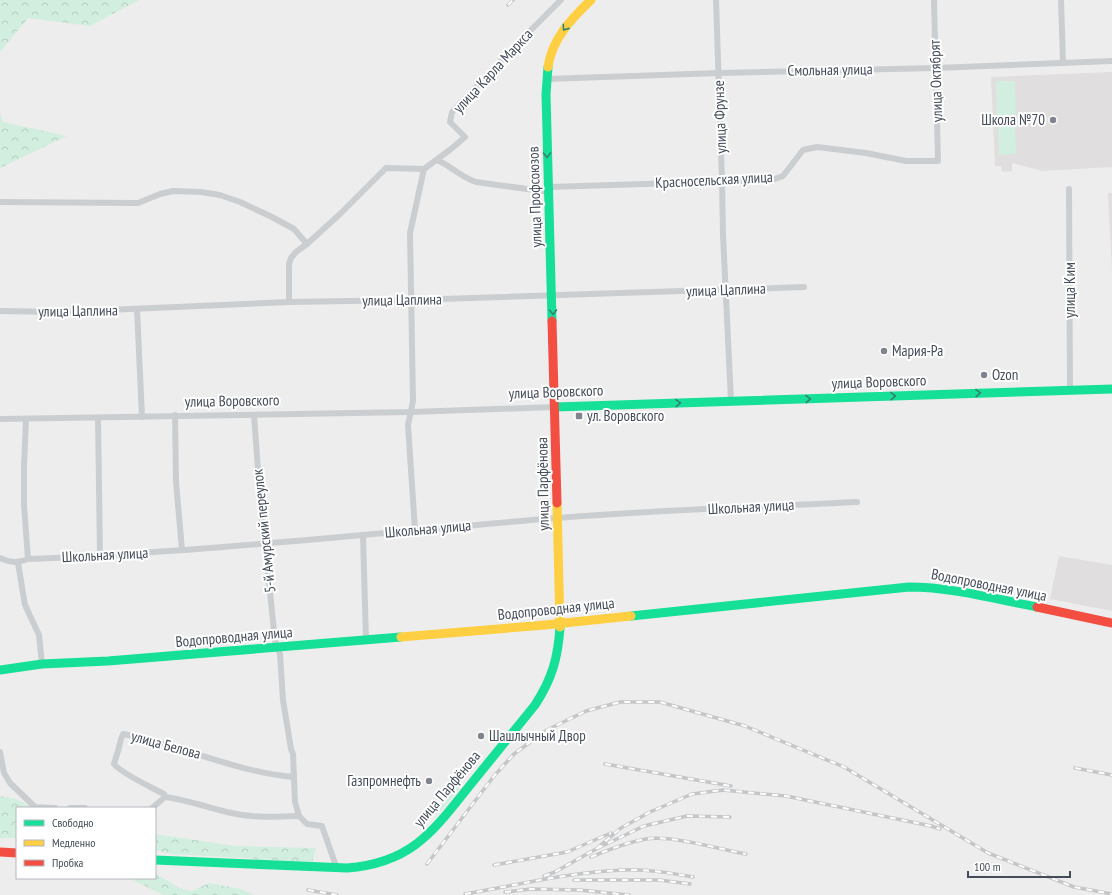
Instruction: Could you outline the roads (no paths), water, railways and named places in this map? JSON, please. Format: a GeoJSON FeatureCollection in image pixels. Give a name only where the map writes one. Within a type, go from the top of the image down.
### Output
{"type":"FeatureCollection","features":[{"type":"Feature","properties":{"kind":"main road","name":"улица Профсоюзов"},"geometry":{"type":"LineString","coordinates":[[555,406],[546,107],[547,79],[550,58],[558,38],[568,23],[591,0]]}},
{"type":"Feature","properties":{"kind":"main road","name":"улица Воровского"},"geometry":{"type":"LineString","coordinates":[[555,406],[1112,389]]}},
{"type":"Feature","properties":{"kind":"main road","name":"улица Парфёнова"},"geometry":{"type":"LineString","coordinates":[[156,860],[337,868],[369,866],[400,856],[414,847],[438,824],[526,715],[544,690],[551,677],[556,662],[559,645],[560,623],[555,406]]}},
{"type":"Feature","properties":{"kind":"main road","name":"Водопроводная улица"},"geometry":{"type":"LineString","coordinates":[[0,670],[42,664],[108,661],[277,648],[560,623],[909,587],[924,587],[963,592],[1112,623]]}},
{"type":"Feature","properties":{"kind":"main road"},"geometry":{"type":"LineString","coordinates":[[0,852],[16,853]]}},
{"type":"Feature","properties":{"kind":"street","name":"улица Карла Маркса"},"geometry":{"type":"LineString","coordinates":[[424,169],[438,160],[465,137],[450,122],[452,112],[561,0]]}},
{"type":"Feature","properties":{"kind":"street","name":"улица Фрунзе"},"geometry":{"type":"LineString","coordinates":[[716,0],[725,290],[731,401]]}},
{"type":"Feature","properties":{"kind":"street","name":"улица Октябрят"},"geometry":{"type":"LineString","coordinates":[[934,0],[938,161]]}},
{"type":"Feature","properties":{"kind":"street"},"geometry":{"type":"LineString","coordinates":[[1061,0],[1063,62]]}},
{"type":"Feature","properties":{"kind":"street","name":"Смольная улица"},"geometry":{"type":"LineString","coordinates":[[547,79],[936,68],[1112,61]]}},
{"type":"Feature","properties":{"kind":"street","name":"Красносельская улица"},"geometry":{"type":"LineString","coordinates":[[438,160],[448,165],[466,178],[476,182],[549,190],[722,181],[772,180],[783,176],[803,150],[817,147],[866,153],[906,161],[938,161]]}},
{"type":"Feature","properties":{"kind":"street"},"geometry":{"type":"LineString","coordinates":[[289,302],[289,264],[291,258],[296,252],[340,214],[386,168],[424,169],[410,233],[413,401],[408,425],[415,530]]}},
{"type":"Feature","properties":{"kind":"street","name":"улица Ким"},"geometry":{"type":"LineString","coordinates":[[1069,189],[1070,391]]}},
{"type":"Feature","properties":{"kind":"street"},"geometry":{"type":"LineString","coordinates":[[1,202],[138,203],[160,194],[173,191],[201,192],[220,195],[266,214],[294,229],[307,244]]}},
{"type":"Feature","properties":{"kind":"street","name":"улица Цаплина"},"geometry":{"type":"LineString","coordinates":[[0,311],[61,312],[289,302],[552,296],[804,287]]}},
{"type":"Feature","properties":{"kind":"street"},"geometry":{"type":"LineString","coordinates":[[137,309],[142,417]]}},
{"type":"Feature","properties":{"kind":"street","name":"улица Воровского"},"geometry":{"type":"LineString","coordinates":[[0,419],[411,412],[555,406]]}},
{"type":"Feature","properties":{"kind":"street","name":"5-й Амурский переулок"},"geometry":{"type":"LineString","coordinates":[[254,414],[263,538],[265,543],[275,641],[280,654],[283,700],[293,754],[295,802],[298,816]]}},
{"type":"Feature","properties":{"kind":"street"},"geometry":{"type":"LineString","coordinates":[[175,416],[176,482],[182,550]]}},
{"type":"Feature","properties":{"kind":"street"},"geometry":{"type":"LineString","coordinates":[[98,418],[100,556]]}},
{"type":"Feature","properties":{"kind":"street"},"geometry":{"type":"LineString","coordinates":[[26,419],[24,505],[28,559]]}},
{"type":"Feature","properties":{"kind":"street","name":"Школьная улица"},"geometry":{"type":"LineString","coordinates":[[18,563],[28,559],[100,556],[182,550],[558,518],[857,502]]}},
{"type":"Feature","properties":{"kind":"street"},"geometry":{"type":"LineString","coordinates":[[363,535],[366,640]]}},
{"type":"Feature","properties":{"kind":"street"},"geometry":{"type":"LineString","coordinates":[[0,558],[8,562],[18,563],[26,605],[39,635],[42,664]]}},
{"type":"Feature","properties":{"kind":"street","name":"улица Белова"},"geometry":{"type":"LineString","coordinates":[[166,798],[164,794],[129,775],[116,767],[114,764],[121,739],[124,734],[245,768],[278,776],[294,777]]}},
{"type":"Feature","properties":{"kind":"street"},"geometry":{"type":"LineString","coordinates":[[0,752],[4,773],[10,783],[35,807]]}},
{"type":"Feature","properties":{"kind":"street"},"geometry":{"type":"LineString","coordinates":[[153,807],[166,798],[177,799],[232,813],[263,817],[298,816],[307,824],[322,826],[337,868]]}},
{"type":"Feature","properties":{"kind":"railway"},"geometry":{"type":"LineString","coordinates":[[508,5],[513,0]]}},
{"type":"Feature","properties":{"kind":"railway"},"geometry":{"type":"LineString","coordinates":[[427,864],[494,776],[514,754],[547,730],[586,711],[620,702],[660,702],[745,726],[844,767],[988,853],[1074,887],[1112,894]]}},
{"type":"Feature","properties":{"kind":"railway"},"geometry":{"type":"LineString","coordinates":[[605,764],[731,786]]}},
{"type":"Feature","properties":{"kind":"railway"},"geometry":{"type":"LineString","coordinates":[[1075,768],[1112,775]]}},
{"type":"Feature","properties":{"kind":"railway"},"geometry":{"type":"LineString","coordinates":[[596,849],[621,828],[650,812],[692,794],[723,790],[786,796],[940,829]]}},
{"type":"Feature","properties":{"kind":"railway"},"geometry":{"type":"LineString","coordinates":[[544,876],[555,872],[596,849],[644,826],[687,816],[730,817]]}},
{"type":"Feature","properties":{"kind":"railway"},"geometry":{"type":"LineString","coordinates":[[494,865],[567,852],[611,833]]}},
{"type":"Feature","properties":{"kind":"railway"},"geometry":{"type":"LineString","coordinates":[[591,857],[618,846],[646,839],[657,838],[696,843],[746,854]]}},
{"type":"Feature","properties":{"kind":"railway"},"geometry":{"type":"LineString","coordinates":[[465,894],[544,879],[604,871],[641,870],[693,877]]}},
{"type":"Feature","properties":{"kind":"railway"},"geometry":{"type":"LineString","coordinates":[[574,880],[659,880],[690,884]]}},
{"type":"Feature","properties":{"kind":"railway"},"geometry":{"type":"LineString","coordinates":[[505,892],[531,889],[579,890],[629,895]]}},
{"type":"Feature","properties":{"kind":"railway"},"geometry":{"type":"LineString","coordinates":[[308,890],[337,895]]}},
{"type":"Feature","properties":{"kind":"place","name":"Школа №70"},"geometry":{"type":"Point","coordinates":[1053,120]}},
{"type":"Feature","properties":{"kind":"place","name":"Мария-Ра"},"geometry":{"type":"Point","coordinates":[884,351]}},
{"type":"Feature","properties":{"kind":"place","name":"Ozon"},"geometry":{"type":"Point","coordinates":[984,375]}},
{"type":"Feature","properties":{"kind":"place","name":"ул. Воровского"},"geometry":{"type":"Point","coordinates":[579,416]}},
{"type":"Feature","properties":{"kind":"place","name":"Шашлычный Двор"},"geometry":{"type":"Point","coordinates":[481,736]}},
{"type":"Feature","properties":{"kind":"place","name":"Газпромнефть"},"geometry":{"type":"Point","coordinates":[429,781]}}]}
